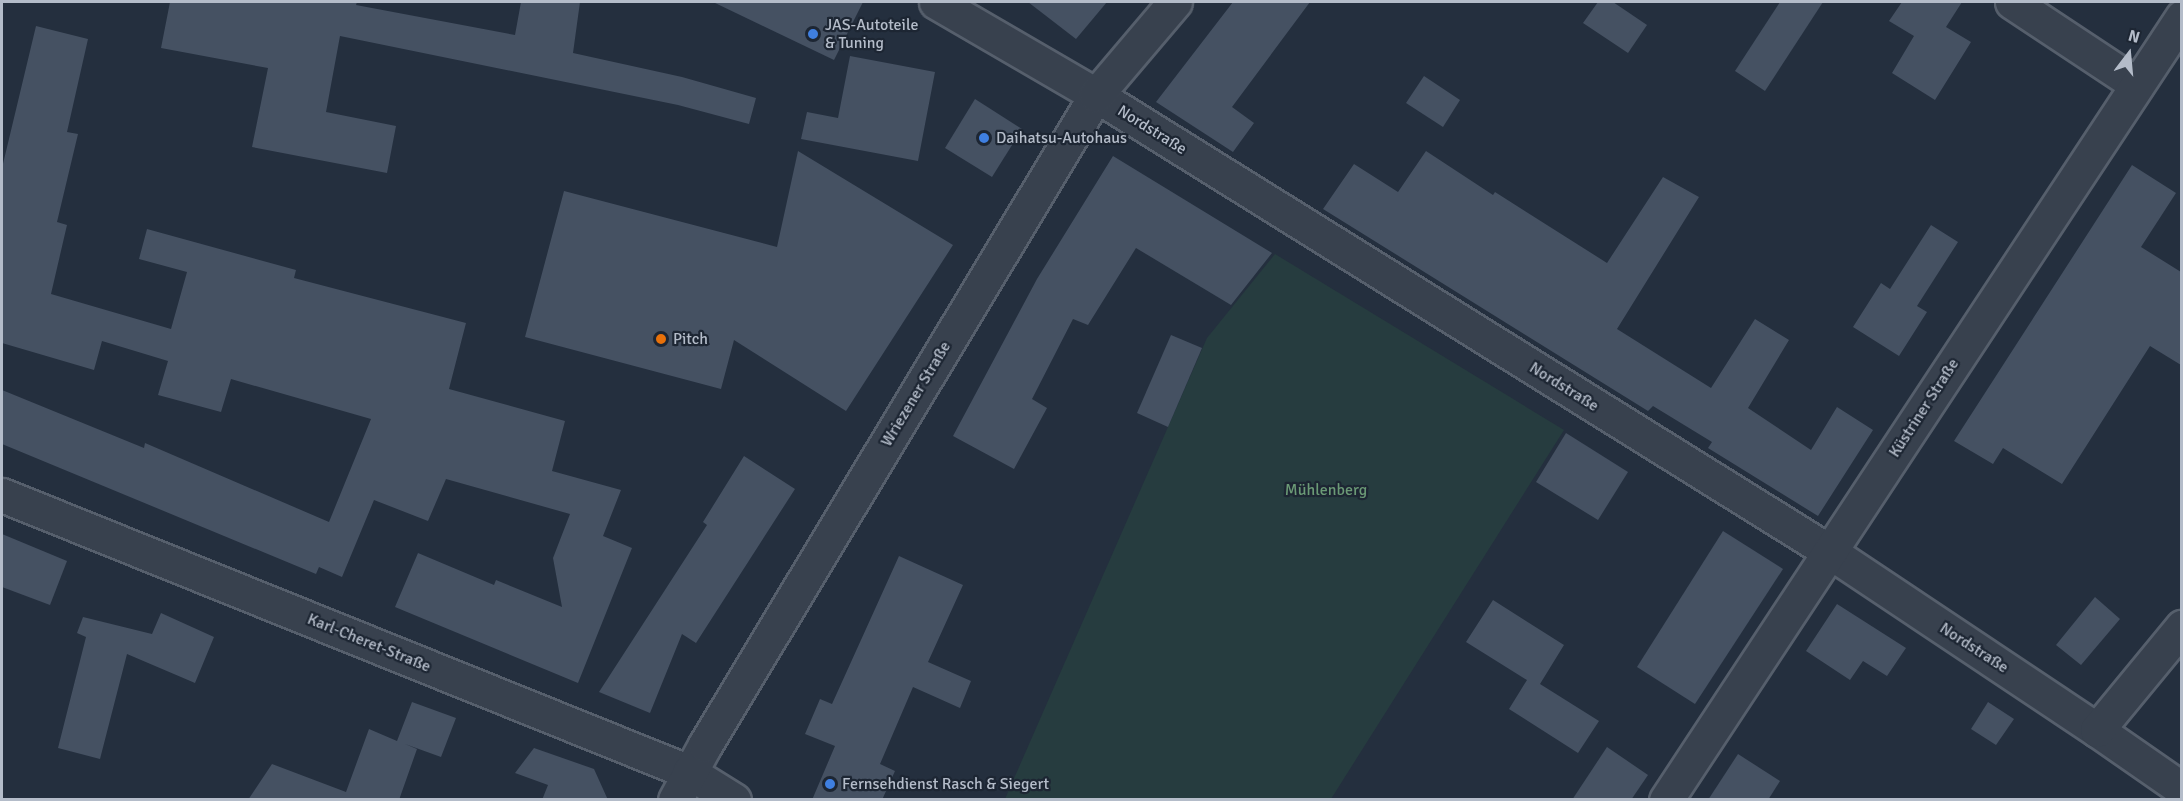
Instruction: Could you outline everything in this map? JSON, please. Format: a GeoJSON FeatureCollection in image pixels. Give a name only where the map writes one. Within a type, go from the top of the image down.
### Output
{"type":"FeatureCollection","features":[{"type":"Feature","properties":{"kind":"street","name":"Nordstraße"},"geometry":{"type":"LineString","coordinates":[[936,2],[1096,95],[1830,552],[2097,730],[2181,789]]}},
{"type":"Feature","properties":{"kind":"street","name":"Wriezener Straße"},"geometry":{"type":"LineString","coordinates":[[682,786],[1096,95],[1175,2]]}},
{"type":"Feature","properties":{"kind":"street"},"geometry":{"type":"LineString","coordinates":[[2012,2],[2136,84]]}},
{"type":"Feature","properties":{"kind":"street","name":"Küstriner Straße"},"geometry":{"type":"LineString","coordinates":[[1666,800],[2181,17]]}},
{"type":"Feature","properties":{"kind":"street","name":"Karl-Cheret-Straße"},"geometry":{"type":"LineString","coordinates":[[2,495],[682,786],[734,800]]}},
{"type":"Feature","properties":{"kind":"street"},"geometry":{"type":"LineString","coordinates":[[2097,730],[2181,627]]}},
{"type":"Feature","properties":{"kind":"green space","name":"Mühlenberg"},"geometry":{"type":"Polygon","coordinates":[[[1275,254],[1564,430],[1331,799],[1005,799],[1207,338],[1275,254]]]}},
{"type":"Feature","properties":{"kind":"building"},"geometry":{"type":"Polygon","coordinates":[[[170,2],[357,2],[356,5],[515,35],[521,2],[580,2],[573,53],[682,77],[756,98],[749,124],[678,105],[340,36],[326,112],[396,126],[387,173],[252,147],[268,68],[161,48],[170,2]]]}},
{"type":"Feature","properties":{"kind":"building","name":"JAS-Autoteile & Tuning"},"geometry":{"type":"Polygon","coordinates":[[[713,2],[863,2],[834,60],[713,2]]]}},
{"type":"Feature","properties":{"kind":"building"},"geometry":{"type":"Polygon","coordinates":[[[1028,2],[1107,2],[1076,39],[1028,2]]]}},
{"type":"Feature","properties":{"kind":"building"},"geometry":{"type":"Polygon","coordinates":[[[1233,2],[1310,2],[1232,107],[1254,123],[1233,152],[1156,102],[1233,2]]]}},
{"type":"Feature","properties":{"kind":"building"},"geometry":{"type":"Polygon","coordinates":[[[1598,2],[1613,2],[1647,25],[1628,53],[1583,23],[1598,2]]]}},
{"type":"Feature","properties":{"kind":"building"},"geometry":{"type":"Polygon","coordinates":[[[1780,2],[1823,2],[1765,91],[1735,71],[1780,2]]]}},
{"type":"Feature","properties":{"kind":"building"},"geometry":{"type":"Polygon","coordinates":[[[1902,2],[1962,2],[1946,27],[1971,42],[1935,100],[1892,73],[1914,36],[1889,21],[1902,2]]]}},
{"type":"Feature","properties":{"kind":"building"},"geometry":{"type":"Polygon","coordinates":[[[36,26],[88,39],[67,132],[78,134],[57,222],[67,225],[51,294],[171,329],[187,272],[139,259],[147,229],[296,270],[294,278],[466,323],[449,389],[565,421],[552,471],[621,490],[603,536],[632,548],[578,683],[395,607],[418,553],[494,585],[496,580],[562,607],[553,558],[570,514],[446,479],[428,521],[374,500],[342,577],[319,567],[316,574],[2,444],[2,390],[144,448],[145,443],[329,522],[371,419],[231,379],[221,412],[158,395],[168,361],[102,341],[94,370],[2,343],[2,168],[36,26]]]}},
{"type":"Feature","properties":{"kind":"building"},"geometry":{"type":"Polygon","coordinates":[[[850,56],[935,72],[918,161],[801,139],[807,112],[838,118],[850,56]]]}},
{"type":"Feature","properties":{"kind":"building"},"geometry":{"type":"Polygon","coordinates":[[[1424,76],[1460,100],[1443,127],[1406,103],[1424,76]]]}},
{"type":"Feature","properties":{"kind":"building","name":"Daihatsu-Autohaus"},"geometry":{"type":"Polygon","coordinates":[[[975,99],[1022,129],[992,177],[945,148],[975,99]]]}},
{"type":"Feature","properties":{"kind":"building"},"geometry":{"type":"Polygon","coordinates":[[[798,151],[953,245],[846,411],[734,340],[721,389],[525,337],[564,191],[777,247],[798,151]]]}},
{"type":"Feature","properties":{"kind":"building"},"geometry":{"type":"Polygon","coordinates":[[[1426,151],[1493,195],[1495,192],[1607,263],[1663,177],[1699,197],[1617,329],[1711,388],[1755,319],[1789,340],[1748,408],[1811,450],[1837,407],[1873,430],[1818,516],[1708,448],[1712,442],[1653,406],[1648,411],[1323,209],[1354,164],[1398,192],[1426,151]]]}},
{"type":"Feature","properties":{"kind":"building"},"geometry":{"type":"Polygon","coordinates":[[[1113,156],[1272,253],[1231,305],[1136,248],[1088,325],[1073,319],[1032,399],[1047,408],[1014,469],[953,436],[1037,279],[1113,156]]]}},
{"type":"Feature","properties":{"kind":"building"},"geometry":{"type":"Polygon","coordinates":[[[2132,165],[2176,193],[2141,247],[2181,272],[2181,365],[2150,346],[2062,484],[2003,448],[1993,464],[1954,441],[2132,165]]]}},
{"type":"Feature","properties":{"kind":"building"},"geometry":{"type":"Polygon","coordinates":[[[1931,225],[1958,242],[1917,306],[1927,312],[1899,356],[1853,327],[1881,283],[1890,289],[1931,225]]]}},
{"type":"Feature","properties":{"kind":"building"},"geometry":{"type":"Polygon","coordinates":[[[1171,335],[1202,348],[1168,427],[1137,413],[1171,335]]]}},
{"type":"Feature","properties":{"kind":"building"},"geometry":{"type":"Polygon","coordinates":[[[1566,433],[1628,472],[1598,520],[1536,482],[1566,433]]]}},
{"type":"Feature","properties":{"kind":"building"},"geometry":{"type":"Polygon","coordinates":[[[744,456],[795,489],[696,643],[682,634],[650,713],[599,692],[707,525],[703,522],[744,456]]]}},
{"type":"Feature","properties":{"kind":"building"},"geometry":{"type":"Polygon","coordinates":[[[1723,531],[1783,569],[1695,704],[1637,667],[1723,531]]]}},
{"type":"Feature","properties":{"kind":"building"},"geometry":{"type":"Polygon","coordinates":[[[2,534],[67,561],[50,605],[2,587],[2,534]]]}},
{"type":"Feature","properties":{"kind":"building"},"geometry":{"type":"Polygon","coordinates":[[[899,556],[963,585],[928,662],[971,681],[960,708],[913,687],[880,764],[895,771],[882,800],[812,800],[835,746],[805,734],[820,699],[832,704],[899,556]]]}},
{"type":"Feature","properties":{"kind":"building"},"geometry":{"type":"Polygon","coordinates":[[[2095,597],[2120,619],[2081,665],[2056,645],[2095,597]]]}},
{"type":"Feature","properties":{"kind":"building"},"geometry":{"type":"Polygon","coordinates":[[[1493,600],[1564,645],[1540,684],[1599,721],[1578,753],[1509,709],[1527,680],[1466,642],[1493,600]]]}},
{"type":"Feature","properties":{"kind":"building"},"geometry":{"type":"Polygon","coordinates":[[[1837,604],[1906,648],[1887,676],[1863,661],[1850,680],[1806,651],[1837,604]]]}},
{"type":"Feature","properties":{"kind":"building"},"geometry":{"type":"Polygon","coordinates":[[[161,613],[214,637],[195,683],[127,654],[100,759],[58,748],[86,637],[77,633],[83,617],[152,634],[161,613]]]}},
{"type":"Feature","properties":{"kind":"building"},"geometry":{"type":"Polygon","coordinates":[[[412,702],[456,718],[441,757],[405,744],[417,749],[399,800],[248,800],[272,764],[346,792],[369,729],[397,741],[412,702]]]}},
{"type":"Feature","properties":{"kind":"building"},"geometry":{"type":"Polygon","coordinates":[[[1988,702],[2014,719],[1996,745],[1971,729],[1988,702]]]}},
{"type":"Feature","properties":{"kind":"building"},"geometry":{"type":"Polygon","coordinates":[[[1607,747],[1648,775],[1631,800],[1572,800],[1607,747]]]}},
{"type":"Feature","properties":{"kind":"building"},"geometry":{"type":"Polygon","coordinates":[[[534,748],[594,769],[608,800],[542,800],[548,785],[515,773],[534,748]]]}},
{"type":"Feature","properties":{"kind":"building"},"geometry":{"type":"Polygon","coordinates":[[[1738,754],[1780,781],[1768,800],[1708,800],[1738,754]]]}},
{"type":"Feature","properties":{"kind":"place","name":"JAS-Autoteile & Tuning"},"geometry":{"type":"Point","coordinates":[813,34]}},
{"type":"Feature","properties":{"kind":"place","name":"Daihatsu-Autohaus"},"geometry":{"type":"Point","coordinates":[984,138]}},
{"type":"Feature","properties":{"kind":"place","name":"Pitch"},"geometry":{"type":"Point","coordinates":[661,339]}},
{"type":"Feature","properties":{"kind":"place","name":"Fernsehdienst Rasch & Siegert"},"geometry":{"type":"Point","coordinates":[830,784]}}]}
